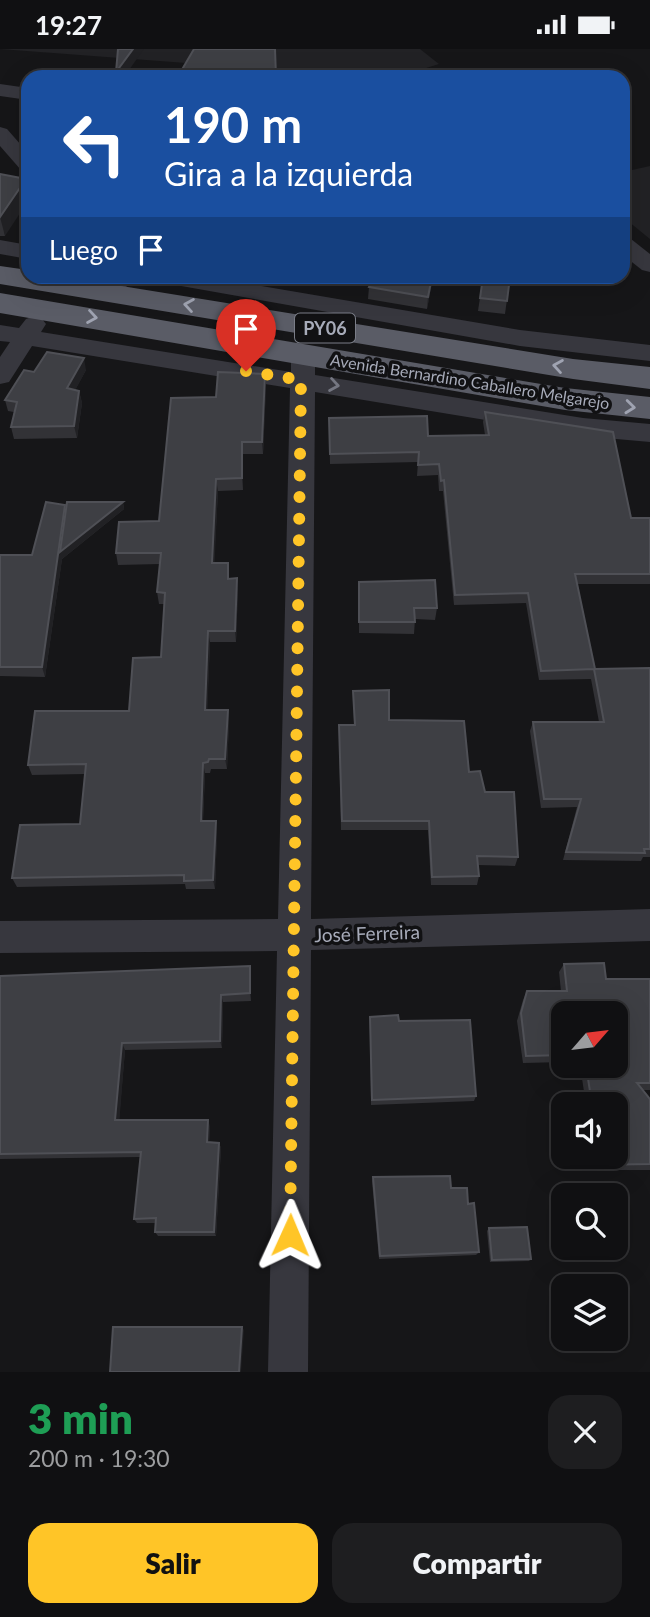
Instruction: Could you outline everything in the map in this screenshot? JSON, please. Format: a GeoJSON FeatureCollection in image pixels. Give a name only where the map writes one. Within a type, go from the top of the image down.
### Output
{"type":"FeatureCollection","features":[{"type":"Feature","properties":{"kind":"highway","name":"Avenida Bernardino Caballero Melgarejo"},"geometry":{"type":"LineString","coordinates":[[0,275],[21,277]]}},
{"type":"Feature","properties":{"kind":"highway","name":"Avenida Bernardino Caballero Melgarejo"},"geometry":{"type":"LineString","coordinates":[[115,284],[305,340],[565,399],[650,408]]}},
{"type":"Feature","properties":{"kind":"highway","name":"Avenida Bernardino Caballero Melgarejo"},"geometry":{"type":"LineString","coordinates":[[0,303],[650,378]]}},
{"type":"Feature","properties":{"kind":"street"},"geometry":{"type":"LineString","coordinates":[[0,90],[21,93]]}},
{"type":"Feature","properties":{"kind":"street"},"geometry":{"type":"LineString","coordinates":[[0,133],[21,158]]}},
{"type":"Feature","properties":{"kind":"street"},"geometry":{"type":"LineString","coordinates":[[0,247],[21,251]]}},
{"type":"Feature","properties":{"kind":"street"},"geometry":{"type":"LineString","coordinates":[[630,249],[650,265]]}},
{"type":"Feature","properties":{"kind":"street"},"geometry":{"type":"LineString","coordinates":[[185,284],[305,340],[583,426],[650,433]]}},
{"type":"Feature","properties":{"kind":"street"},"geometry":{"type":"LineString","coordinates":[[0,376],[44,310]]}},
{"type":"Feature","properties":{"kind":"street"},"geometry":{"type":"LineString","coordinates":[[0,333],[25,337],[305,340],[520,338],[650,353]]}},
{"type":"Feature","properties":{"kind":"street"},"geometry":{"type":"LineString","coordinates":[[288,1372],[305,340]]}},
{"type":"Feature","properties":{"kind":"street","name":"José Ferreira"},"geometry":{"type":"LineString","coordinates":[[0,937],[294,935],[650,925]]}},
{"type":"Feature","properties":{"kind":"shaded area"},"geometry":{"type":"Polygon","coordinates":[[[0,49],[420,49],[439,64],[420,70],[280,70],[0,49]]]}},
{"type":"Feature","properties":{"kind":"shaded area"},"geometry":{"type":"Polygon","coordinates":[[[650,166],[650,239],[630,223],[630,170],[650,166]]]}},
{"type":"Feature","properties":{"kind":"building"},"geometry":{"type":"Polygon","coordinates":[[[118,49],[133,49],[117,70],[118,49]]]}},
{"type":"Feature","properties":{"kind":"building"},"geometry":{"type":"Polygon","coordinates":[[[194,49],[275,49],[276,70],[182,70],[194,49]]]}},
{"type":"Feature","properties":{"kind":"building"},"geometry":{"type":"Polygon","coordinates":[[[0,174],[21,178],[21,186],[0,217],[0,174]]]}},
{"type":"Feature","properties":{"kind":"building"},"geometry":{"type":"Polygon","coordinates":[[[370,284],[431,284],[428,297],[369,287],[370,284]]]}},
{"type":"Feature","properties":{"kind":"building"},"geometry":{"type":"Polygon","coordinates":[[[482,284],[509,284],[507,301],[480,298],[482,284]]]}},
{"type":"Feature","properties":{"kind":"building"},"geometry":{"type":"Polygon","coordinates":[[[47,352],[84,358],[67,388],[79,391],[74,426],[11,427],[17,402],[5,400],[24,370],[34,372],[47,352]]]}},
{"type":"Feature","properties":{"kind":"building"},"geometry":{"type":"Polygon","coordinates":[[[218,372],[265,374],[262,442],[242,442],[242,478],[216,479],[212,563],[228,563],[228,579],[237,578],[235,631],[208,631],[205,710],[228,710],[225,759],[209,759],[203,763],[201,821],[216,821],[213,880],[184,881],[184,875],[12,878],[20,825],[80,824],[86,764],[28,765],[35,711],[129,711],[133,658],[161,657],[165,593],[157,592],[161,553],[116,553],[119,522],[159,521],[171,398],[216,397],[218,372]]]}},
{"type":"Feature","properties":{"kind":"building"},"geometry":{"type":"Polygon","coordinates":[[[485,412],[613,432],[631,518],[650,518],[650,574],[575,574],[595,669],[650,668],[650,849],[644,849],[645,853],[566,852],[581,799],[544,799],[533,722],[604,722],[594,669],[541,671],[528,593],[455,595],[444,480],[441,481],[439,464],[418,465],[419,452],[330,454],[329,418],[427,416],[428,436],[489,435],[485,412]]]}},
{"type":"Feature","properties":{"kind":"building"},"geometry":{"type":"Polygon","coordinates":[[[46,502],[65,505],[42,667],[0,667],[0,555],[32,555],[46,502]]]}},
{"type":"Feature","properties":{"kind":"building"},"geometry":{"type":"Polygon","coordinates":[[[67,502],[123,502],[60,552],[67,502]]]}},
{"type":"Feature","properties":{"kind":"building"},"geometry":{"type":"Polygon","coordinates":[[[435,580],[437,608],[414,608],[415,622],[359,622],[359,582],[435,580]]]}},
{"type":"Feature","properties":{"kind":"building"},"geometry":{"type":"Polygon","coordinates":[[[389,690],[389,720],[464,721],[469,772],[480,771],[485,792],[514,792],[518,857],[477,856],[479,876],[432,877],[429,821],[342,821],[339,725],[355,725],[353,691],[389,690]]]}},
{"type":"Feature","properties":{"kind":"building"},"geometry":{"type":"Polygon","coordinates":[[[604,963],[606,979],[650,979],[650,1083],[637,1083],[650,1099],[650,1164],[628,1164],[628,1092],[590,1092],[588,1078],[628,1078],[628,1001],[551,1001],[551,1055],[526,1056],[521,1013],[527,991],[567,991],[564,964],[604,963]]]}},
{"type":"Feature","properties":{"kind":"building"},"geometry":{"type":"Polygon","coordinates":[[[250,966],[250,993],[221,995],[220,1041],[122,1043],[115,1120],[208,1120],[207,1142],[219,1143],[214,1232],[155,1232],[156,1218],[134,1219],[141,1152],[0,1154],[0,976],[250,966]]]}},
{"type":"Feature","properties":{"kind":"building"},"geometry":{"type":"Polygon","coordinates":[[[398,1015],[399,1021],[470,1020],[476,1096],[372,1100],[370,1017],[398,1015]]]}},
{"type":"Feature","properties":{"kind":"building"},"geometry":{"type":"Polygon","coordinates":[[[450,1176],[451,1188],[467,1188],[468,1204],[474,1203],[479,1252],[380,1256],[373,1177],[450,1176]]]}},
{"type":"Feature","properties":{"kind":"building"},"geometry":{"type":"Polygon","coordinates":[[[527,1227],[531,1259],[492,1260],[489,1228],[527,1227]]]}},
{"type":"Feature","properties":{"kind":"building"},"geometry":{"type":"Polygon","coordinates":[[[113,1327],[242,1327],[239,1372],[110,1372],[113,1327]]]}},
{"type":"Feature","properties":{"kind":"route"},"geometry":{"type":"LineString","coordinates":[[246,371],[301,380],[290,1235]]}}]}
